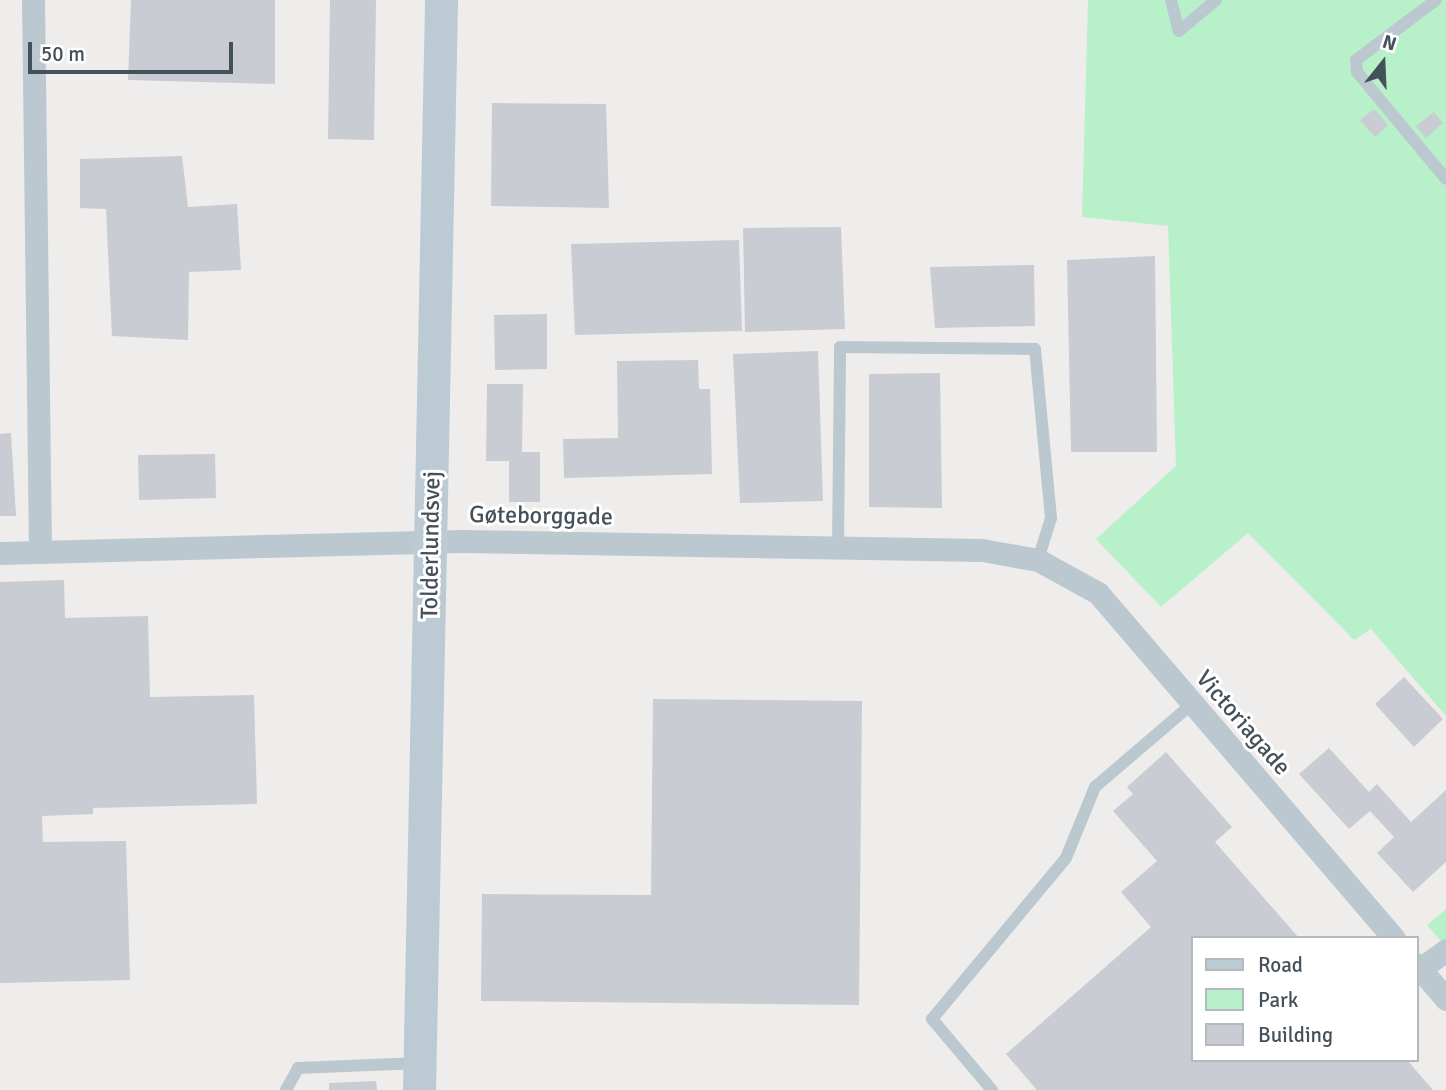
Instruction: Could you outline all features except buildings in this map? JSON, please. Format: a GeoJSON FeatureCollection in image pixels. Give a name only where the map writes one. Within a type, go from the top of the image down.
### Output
{"type":"FeatureCollection","features":[{"type":"Feature","properties":{"kind":"street"},"geometry":{"type":"LineString","coordinates":[[33,0],[40,552]]}},
{"type":"Feature","properties":{"kind":"street","name":"Tolderlundsvej"},"geometry":{"type":"LineString","coordinates":[[419,1077],[432,541],[440,0]]}},
{"type":"Feature","properties":{"kind":"street","name":"Gøteborggade"},"geometry":{"type":"LineString","coordinates":[[0,553],[432,541],[982,550],[1038,560]]}},
{"type":"Feature","properties":{"kind":"street","name":"Victoriagade"},"geometry":{"type":"LineString","coordinates":[[1038,560],[1098,593],[1392,936]]}},
{"type":"Feature","properties":{"kind":"street"},"geometry":{"type":"LineString","coordinates":[[1446,950],[1418,966],[1446,999]]}},
{"type":"Feature","properties":{"kind":"lane"},"geometry":{"type":"LineString","coordinates":[[1171,0],[1179,31],[1216,0]]}},
{"type":"Feature","properties":{"kind":"lane"},"geometry":{"type":"LineString","coordinates":[[1436,0],[1356,60],[1357,72],[1446,179]]}},
{"type":"Feature","properties":{"kind":"lane"},"geometry":{"type":"LineString","coordinates":[[838,547],[840,347],[1035,349],[1051,518],[1038,560]]}},
{"type":"Feature","properties":{"kind":"lane"},"geometry":{"type":"LineString","coordinates":[[992,1090],[932,1019],[1066,858],[1095,786],[1192,704]]}},
{"type":"Feature","properties":{"kind":"lane"},"geometry":{"type":"LineString","coordinates":[[286,1090],[298,1068],[419,1077]]}},
{"type":"Feature","properties":{"kind":"green space"},"geometry":{"type":"Polygon","coordinates":[[[1088,0],[1446,0],[1446,716],[1371,629],[1354,640],[1248,533],[1161,607],[1096,539],[1176,466],[1168,226],[1082,217],[1088,0]]]}},
{"type":"Feature","properties":{"kind":"green space"},"geometry":{"type":"Polygon","coordinates":[[[1446,909],[1446,947],[1427,925],[1446,909]]]}}]}
